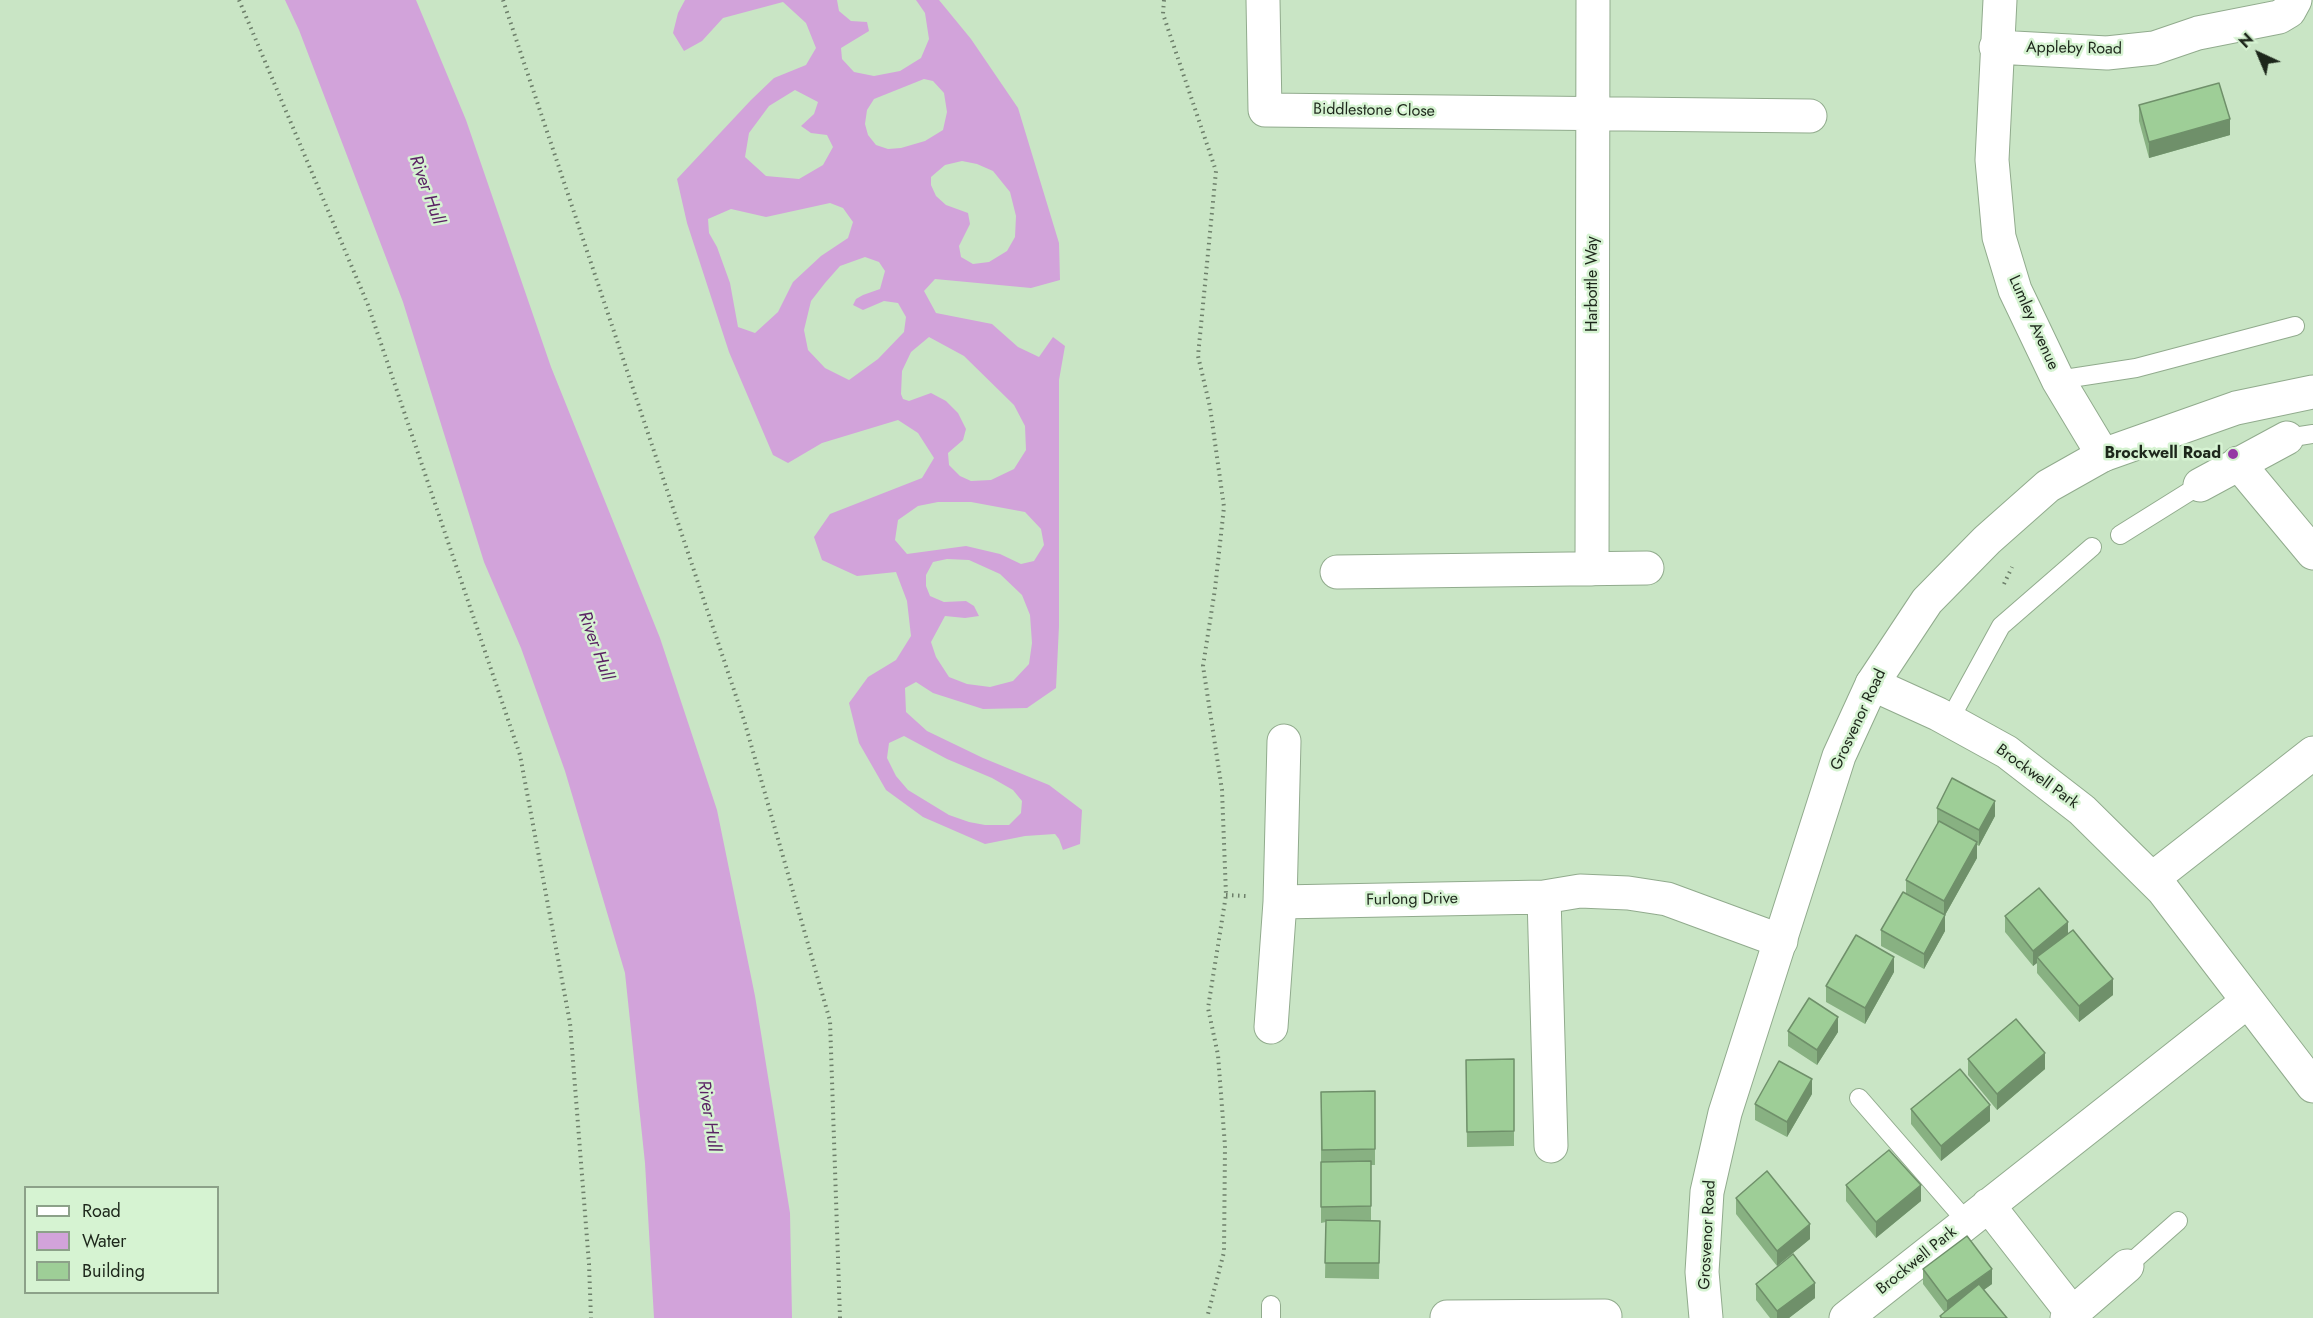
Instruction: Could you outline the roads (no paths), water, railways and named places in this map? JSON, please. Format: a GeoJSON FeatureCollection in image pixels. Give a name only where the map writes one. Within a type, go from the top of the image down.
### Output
{"type":"FeatureCollection","features":[{"type":"Feature","properties":{"kind":"street","name":"Biddlestone Close"},"geometry":{"type":"LineString","coordinates":[[1263,0],[1265,110],[1593,114]]}},
{"type":"Feature","properties":{"kind":"street","name":"Harbottle Way"},"geometry":{"type":"LineString","coordinates":[[1592,569],[1593,0]]}},
{"type":"Feature","properties":{"kind":"street","name":"Lumley Avenue"},"geometry":{"type":"LineString","coordinates":[[2000,0],[1992,160],[1999,237],[2015,290],[2058,380],[2103,455]]}},
{"type":"Feature","properties":{"kind":"street","name":"Appleby Road"},"geometry":{"type":"LineString","coordinates":[[1996,47],[2107,53],[2154,48],[2198,33],[2263,22],[2299,10]]}},
{"type":"Feature","properties":{"kind":"street"},"geometry":{"type":"LineString","coordinates":[[1593,114],[1810,116]]}},
{"type":"Feature","properties":{"kind":"street","name":"Grosvenor Road"},"geometry":{"type":"LineString","coordinates":[[1706,1318],[1702,1272],[1707,1192],[1725,1113],[1839,756],[1872,684],[1927,601],[1987,540],[2049,486],[2103,455],[2236,408],[2313,392]]}},
{"type":"Feature","properties":{"kind":"street"},"geometry":{"type":"LineString","coordinates":[[2200,485],[2238,463],[2300,436]]}},
{"type":"Feature","properties":{"kind":"street"},"geometry":{"type":"LineString","coordinates":[[2238,463],[2313,553]]}},
{"type":"Feature","properties":{"kind":"street"},"geometry":{"type":"LineString","coordinates":[[1337,572],[1647,568]]}},
{"type":"Feature","properties":{"kind":"street","name":"Brockwell Park"},"geometry":{"type":"LineString","coordinates":[[1872,684],[2007,752],[2082,810],[2163,890],[2313,1086]]}},
{"type":"Feature","properties":{"kind":"street"},"geometry":{"type":"LineString","coordinates":[[1271,1027],[1280,902],[1284,741]]}},
{"type":"Feature","properties":{"kind":"street"},"geometry":{"type":"LineString","coordinates":[[2152,879],[2313,753]]}},
{"type":"Feature","properties":{"kind":"street","name":"Furlong Drive"},"geometry":{"type":"LineString","coordinates":[[1280,902],[1544,897],[1580,891],[1628,893],[1667,899],[1780,941]]}},
{"type":"Feature","properties":{"kind":"street"},"geometry":{"type":"LineString","coordinates":[[1544,897],[1551,1146]]}},
{"type":"Feature","properties":{"kind":"street","name":"Brockwell Park"},"geometry":{"type":"LineString","coordinates":[[1846,1318],[2248,1001]]}},
{"type":"Feature","properties":{"kind":"street"},"geometry":{"type":"LineString","coordinates":[[1977,1213],[2070,1316],[2127,1266]]}},
{"type":"Feature","properties":{"kind":"street"},"geometry":{"type":"LineString","coordinates":[[1448,1317],[1605,1316]]}},
{"type":"Feature","properties":{"kind":"lane"},"geometry":{"type":"LineString","coordinates":[[2058,380],[2136,368],[2295,327]]}},
{"type":"Feature","properties":{"kind":"lane"},"geometry":{"type":"LineString","coordinates":[[2120,535],[2200,485]]}},
{"type":"Feature","properties":{"kind":"lane"},"geometry":{"type":"LineString","coordinates":[[1949,721],[2001,626],[2092,548]]}},
{"type":"Feature","properties":{"kind":"lane"},"geometry":{"type":"LineString","coordinates":[[1859,1098],[1977,1213]]}},
{"type":"Feature","properties":{"kind":"lane"},"geometry":{"type":"LineString","coordinates":[[2127,1266],[2178,1221]]}},
{"type":"Feature","properties":{"kind":"water","name":"River Hull"},"geometry":{"type":"Polygon","coordinates":[[[285,0],[416,0],[466,120],[551,367],[660,638],[717,810],[755,996],[790,1213],[792,1318],[654,1318],[645,1163],[625,973],[565,771],[521,648],[484,562],[403,302],[299,30],[285,0]]]}},
{"type":"Feature","properties":{"kind":"water"},"geometry":{"type":"Polygon","coordinates":[[[685,0],[837,0],[839,11],[851,21],[867,22],[869,31],[841,48],[842,59],[854,72],[874,76],[900,71],[921,58],[929,39],[925,13],[916,0],[939,0],[971,39],[1018,108],[1059,243],[1060,280],[1031,288],[935,279],[924,291],[936,313],[992,324],[1018,347],[1039,357],[1053,337],[1065,346],[1059,380],[1059,626],[1056,688],[1027,708],[983,709],[933,693],[916,682],[905,688],[906,712],[927,731],[983,758],[1049,785],[1082,810],[1080,844],[1063,850],[1055,834],[1025,836],[985,844],[923,817],[886,790],[859,743],[849,703],[868,677],[896,660],[911,636],[907,601],[896,572],[857,576],[822,560],[814,537],[830,514],[922,478],[934,458],[918,433],[898,420],[822,443],[788,463],[773,455],[729,352],[687,223],[677,179],[774,78],[806,65],[816,48],[806,23],[783,2],[723,18],[702,41],[684,51],[673,33],[678,13],[685,0]],[[924,79],[874,99],[867,110],[865,124],[868,135],[876,145],[888,149],[925,141],[943,130],[947,112],[944,93],[933,81],[924,79]],[[795,90],[769,106],[749,133],[745,157],[766,176],[799,179],[823,165],[833,147],[827,135],[811,133],[801,126],[814,114],[818,102],[795,90]],[[962,161],[945,165],[931,177],[931,185],[936,196],[946,205],[968,213],[970,224],[959,246],[961,257],[973,264],[989,262],[1007,251],[1015,237],[1016,216],[1010,192],[993,171],[962,161]],[[830,203],[766,217],[731,209],[708,219],[709,233],[717,247],[730,283],[738,327],[755,333],[778,312],[793,282],[821,256],[848,238],[853,222],[843,208],[830,203]],[[865,257],[840,266],[811,301],[804,330],[808,350],[825,368],[849,380],[878,359],[904,332],[906,317],[898,303],[884,301],[863,310],[853,305],[856,299],[880,289],[885,271],[879,262],[865,257]],[[929,337],[911,352],[902,371],[901,394],[903,399],[909,401],[931,393],[946,401],[958,413],[966,429],[963,440],[948,453],[949,465],[960,476],[971,481],[991,480],[1014,469],[1026,450],[1025,426],[1014,405],[964,356],[929,337]],[[938,502],[918,506],[898,520],[895,540],[907,554],[966,546],[1000,554],[1021,564],[1034,561],[1044,545],[1041,529],[1025,512],[971,502],[938,502]],[[947,559],[933,562],[926,575],[926,586],[930,596],[944,602],[966,601],[974,606],[979,616],[965,618],[945,616],[931,642],[936,657],[949,677],[967,684],[990,687],[1013,681],[1029,664],[1032,643],[1030,615],[1022,595],[1000,574],[969,560],[947,559]],[[904,736],[889,743],[887,758],[896,776],[908,790],[949,815],[969,822],[1009,825],[1021,813],[1022,801],[1013,790],[904,736]]]}},
{"type":"Feature","properties":{"kind":"place","name":"Brockwell Road"},"geometry":{"type":"Point","coordinates":[2233,454]}}]}
